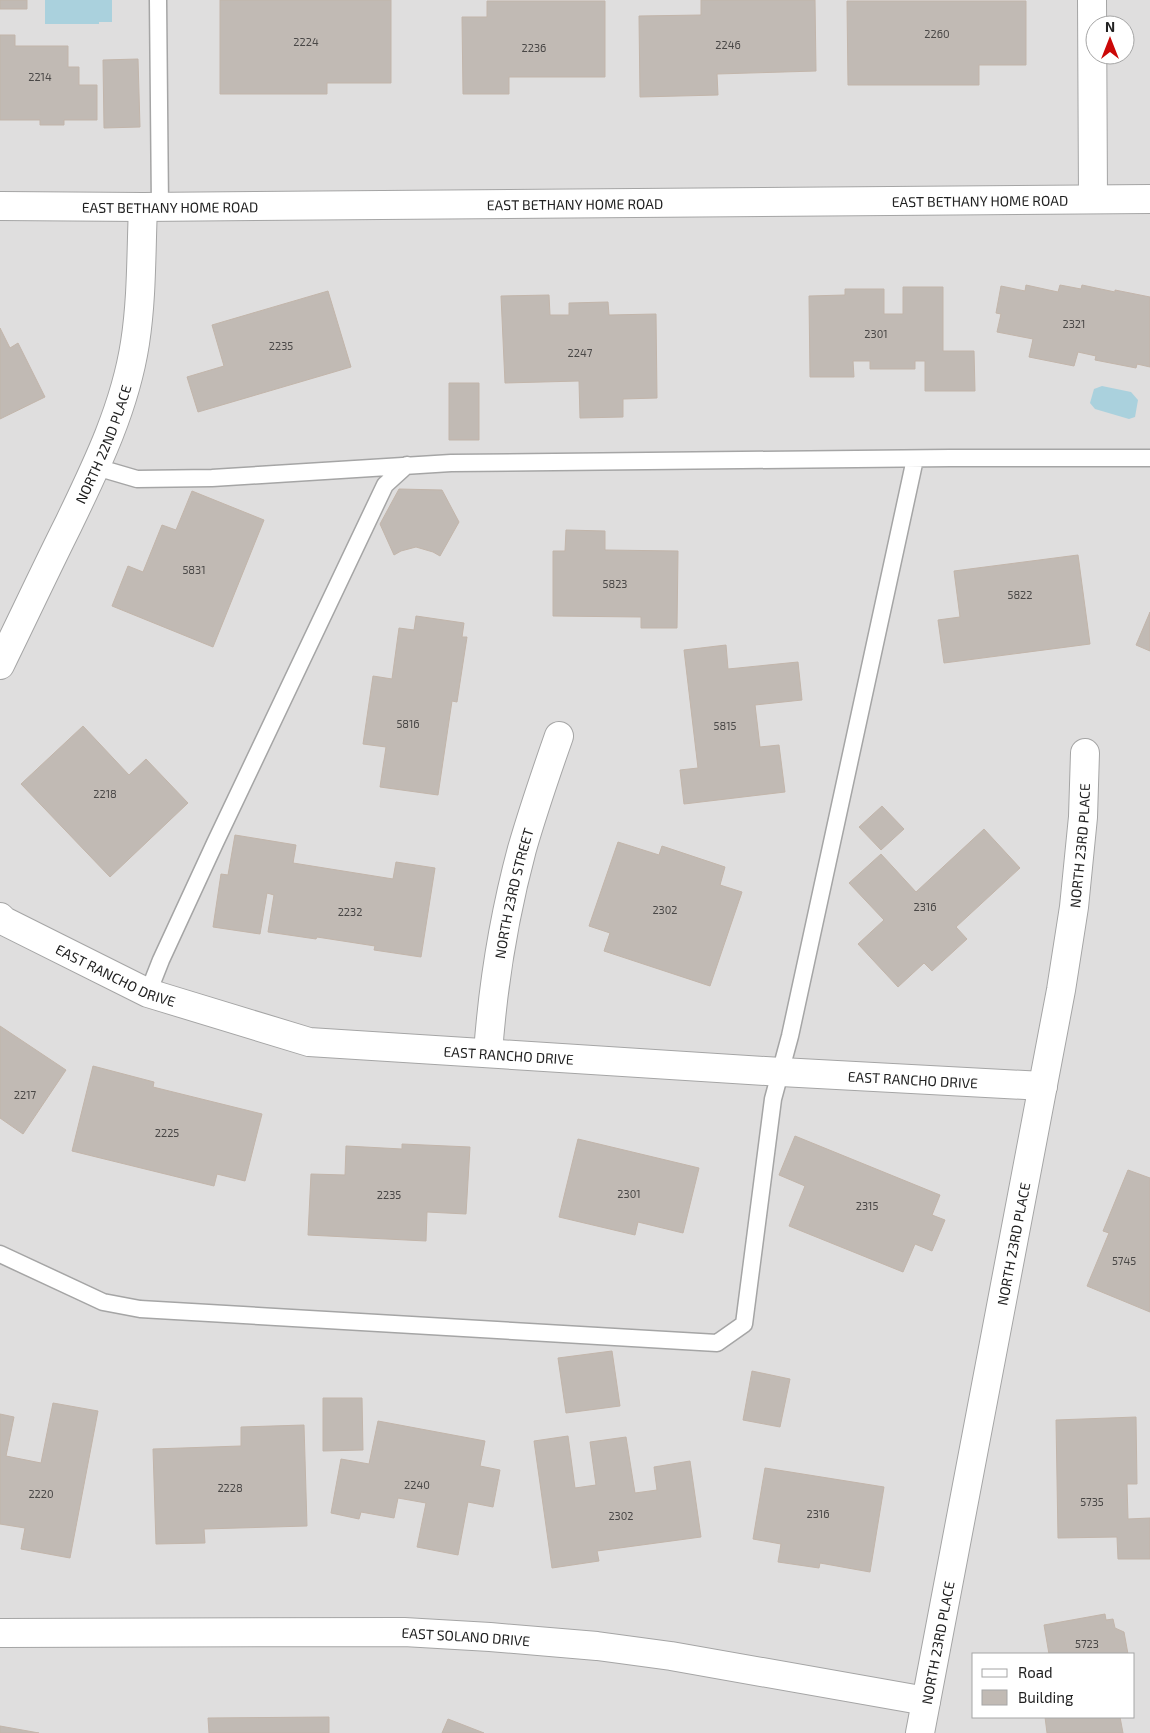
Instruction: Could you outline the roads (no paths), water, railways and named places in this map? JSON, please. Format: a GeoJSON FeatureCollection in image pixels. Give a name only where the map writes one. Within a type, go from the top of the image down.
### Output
{"type":"FeatureCollection","features":[{"type":"Feature","properties":{"kind":"street"},"geometry":{"type":"LineString","coordinates":[[1092,0],[1093,199]]}},
{"type":"Feature","properties":{"kind":"street","name":"EAST BETHANY HOME ROAD"},"geometry":{"type":"LineString","coordinates":[[0,206],[151,207],[1150,199]]}},
{"type":"Feature","properties":{"kind":"street","name":"NORTH 22ND PLACE"},"geometry":{"type":"LineString","coordinates":[[0,665],[96,467],[115,419],[135,344],[151,207]]}},
{"type":"Feature","properties":{"kind":"street","name":"NORTH 23RD STREET"},"geometry":{"type":"LineString","coordinates":[[488,1053],[495,982],[507,914],[522,850],[559,736]]}},
{"type":"Feature","properties":{"kind":"street","name":"NORTH 23RD PLACE"},"geometry":{"type":"LineString","coordinates":[[920,1733],[1043,1086],[1074,907],[1084,818],[1085,753]]}},
{"type":"Feature","properties":{"kind":"street","name":"EAST RANCHO DRIVE"},"geometry":{"type":"LineString","coordinates":[[0,917],[4,921],[148,993],[309,1042],[781,1072],[1043,1086]]}},
{"type":"Feature","properties":{"kind":"street","name":"EAST SOLANO DRIVE"},"geometry":{"type":"LineString","coordinates":[[0,1633],[404,1632],[490,1637],[597,1646],[662,1655],[926,1701]]}},
{"type":"Feature","properties":{"kind":"lane"},"geometry":{"type":"LineString","coordinates":[[151,207],[158,0]]}},
{"type":"Feature","properties":{"kind":"lane"},"geometry":{"type":"LineString","coordinates":[[96,467],[137,479],[212,478],[407,465],[1150,458]]}},
{"type":"Feature","properties":{"kind":"lane"},"geometry":{"type":"LineString","coordinates":[[0,1254],[103,1302],[140,1309],[716,1343],[744,1324],[773,1099],[792,1027],[915,459]]}},
{"type":"Feature","properties":{"kind":"lane"},"geometry":{"type":"LineString","coordinates":[[148,993],[161,960],[215,843],[385,486],[407,465]]}},
{"type":"Feature","properties":{"kind":"water"},"geometry":{"type":"Polygon","coordinates":[[[45,0],[112,0],[112,22],[99,22],[99,24],[45,24],[45,0]]]}},
{"type":"Feature","properties":{"kind":"water"},"geometry":{"type":"Polygon","coordinates":[[[1102,386],[1131,392],[1138,400],[1135,417],[1129,419],[1095,409],[1090,403],[1094,389],[1102,386]]]}}]}
